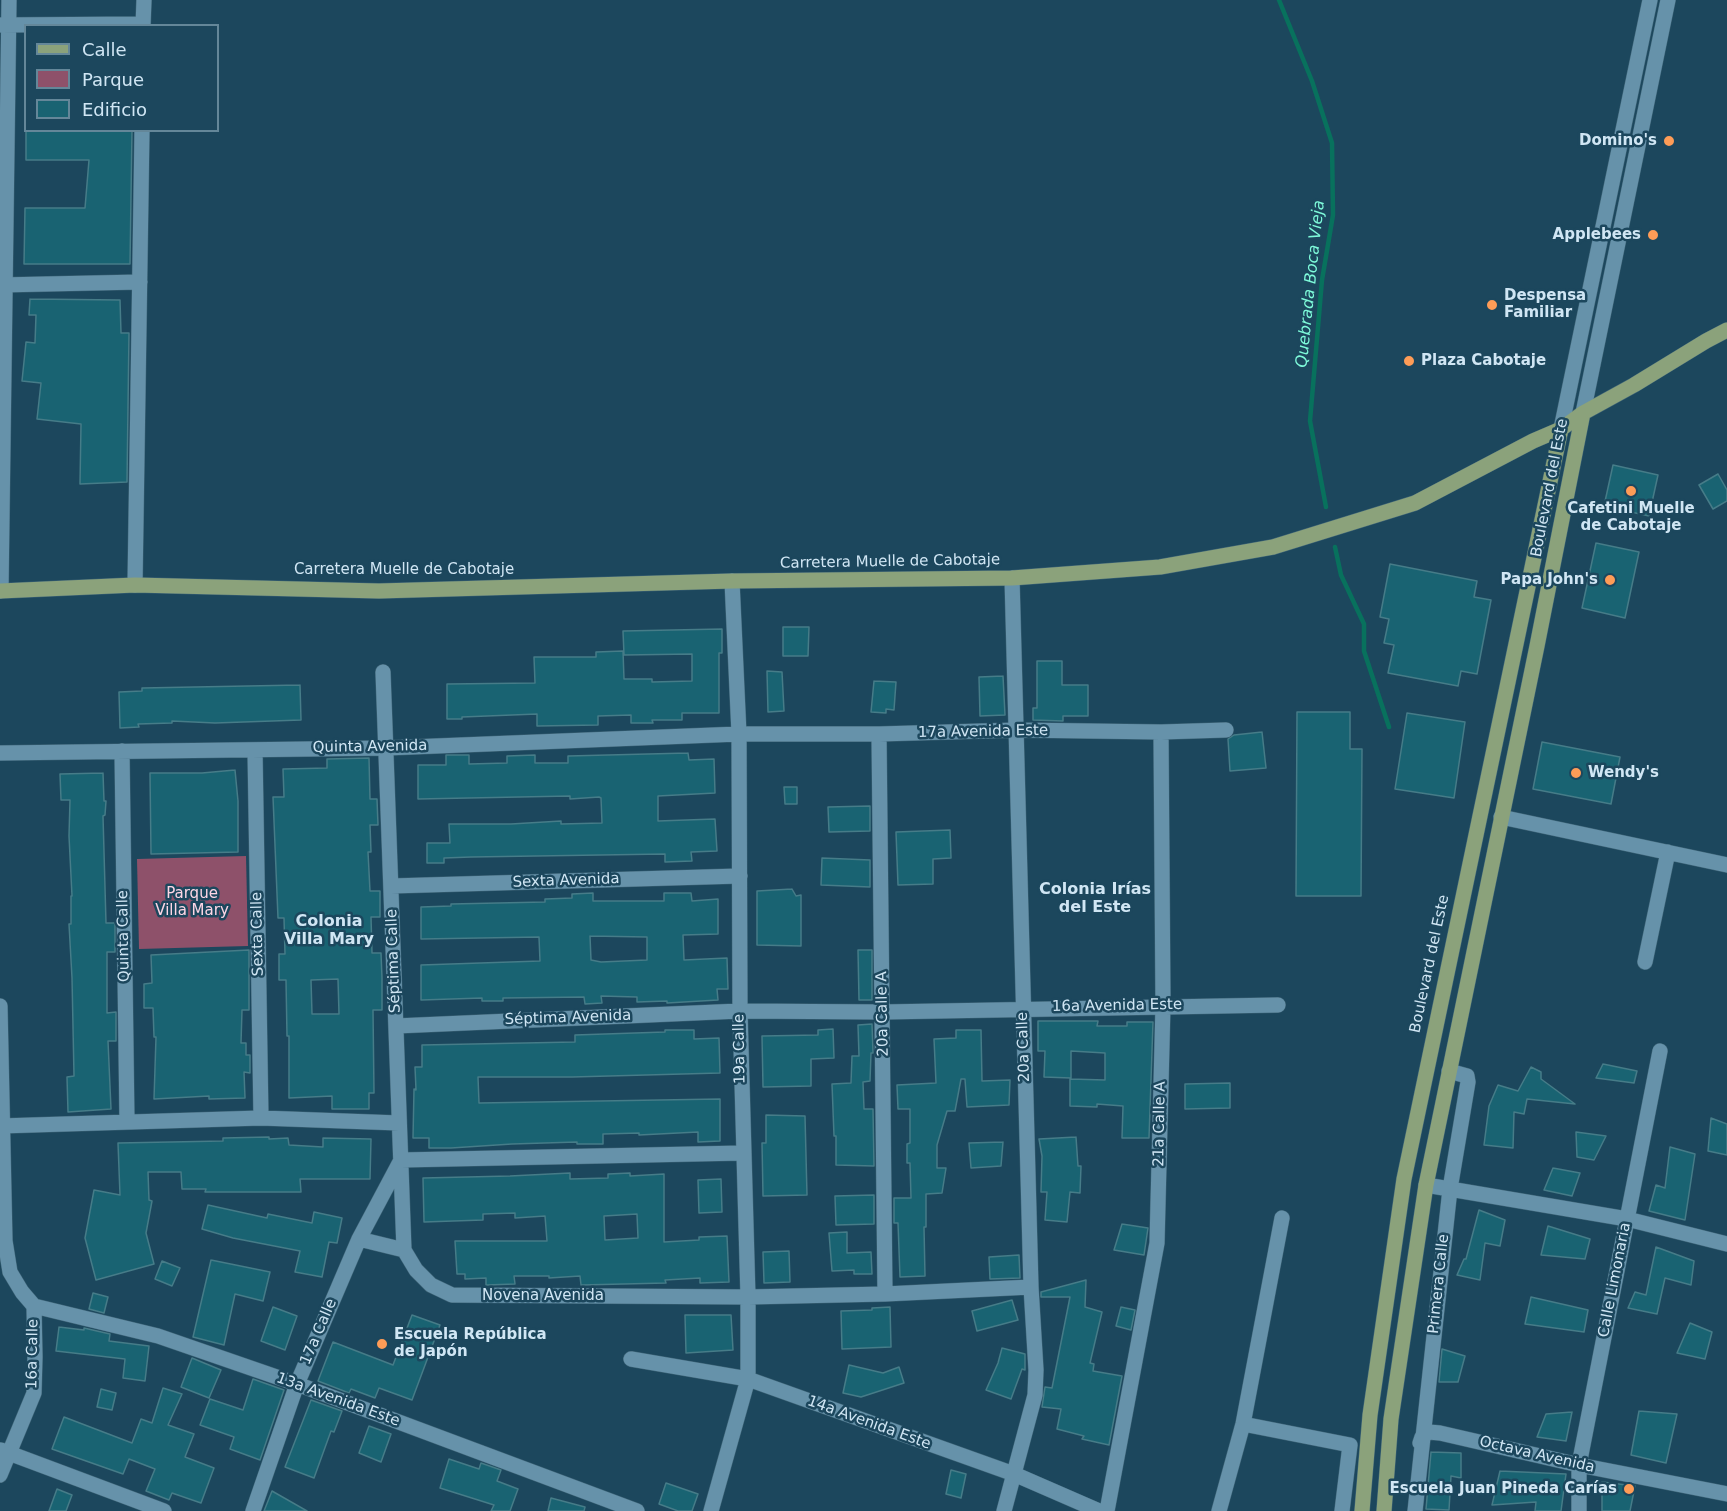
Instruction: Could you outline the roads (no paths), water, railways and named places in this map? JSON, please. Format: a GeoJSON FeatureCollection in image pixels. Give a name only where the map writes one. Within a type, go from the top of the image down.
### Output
{"type":"FeatureCollection","features":[{"type":"Feature","properties":{"kind":"main road","name":"Carretera Muelle de Cabotaje"},"geometry":{"type":"LineString","coordinates":[[1,591],[135,585],[379,591],[732,581],[1012,578],[1160,567],[1273,547],[1415,503],[1533,441],[1561,429],[1583,413],[1634,385],[1706,340],[1727,330]]}},
{"type":"Feature","properties":{"kind":"main road","name":"Boulevard del Este"},"geometry":{"type":"LineString","coordinates":[[1384,1511],[1391,1419],[1426,1185],[1538,646],[1583,413]]}},
{"type":"Feature","properties":{"kind":"main road","name":"Boulevard del Este"},"geometry":{"type":"LineString","coordinates":[[1362,1511],[1370,1415],[1404,1179],[1561,429]]}},
{"type":"Feature","properties":{"kind":"street"},"geometry":{"type":"LineString","coordinates":[[1,591],[4,26],[9,0]]}},
{"type":"Feature","properties":{"kind":"street"},"geometry":{"type":"LineString","coordinates":[[143,24],[144,0]]}},
{"type":"Feature","properties":{"kind":"street"},"geometry":{"type":"LineString","coordinates":[[1561,429],[1650,0]]}},
{"type":"Feature","properties":{"kind":"street"},"geometry":{"type":"LineString","coordinates":[[1583,413],[1668,0]]}},
{"type":"Feature","properties":{"kind":"street"},"geometry":{"type":"LineString","coordinates":[[4,26],[24,26]]}},
{"type":"Feature","properties":{"kind":"street"},"geometry":{"type":"LineString","coordinates":[[1637,60],[1655,64]]}},
{"type":"Feature","properties":{"kind":"street"},"geometry":{"type":"LineString","coordinates":[[135,585],[142,132]]}},
{"type":"Feature","properties":{"kind":"street"},"geometry":{"type":"LineString","coordinates":[[3,285],[140,282]]}},
{"type":"Feature","properties":{"kind":"street","name":"20a Calle"},"geometry":{"type":"LineString","coordinates":[[1004,1511],[1035,1395],[1036,1370],[1031,1287],[1012,578]]}},
{"type":"Feature","properties":{"kind":"street","name":"19a Calle"},"geometry":{"type":"LineString","coordinates":[[711,1511],[748,1379],[740,1011],[740,734],[732,581]]}},
{"type":"Feature","properties":{"kind":"street","name":"Séptima Calle"},"geometry":{"type":"LineString","coordinates":[[383,672],[404,1250]]}},
{"type":"Feature","properties":{"kind":"street","name":"17a Avenida Este"},"geometry":{"type":"LineString","coordinates":[[740,734],[1226,730]]}},
{"type":"Feature","properties":{"kind":"street","name":"21a Calle A"},"geometry":{"type":"LineString","coordinates":[[1107,1511],[1157,1243],[1163,1005],[1161,732]]}},
{"type":"Feature","properties":{"kind":"street","name":"Quinta Avenida"},"geometry":{"type":"LineString","coordinates":[[0,753],[386,748],[740,734]]}},
{"type":"Feature","properties":{"kind":"street","name":"20a Calle A"},"geometry":{"type":"LineString","coordinates":[[879,734],[885,1294]]}},
{"type":"Feature","properties":{"kind":"street","name":"Sexta Calle"},"geometry":{"type":"LineString","coordinates":[[255,750],[261,1118]]}},
{"type":"Feature","properties":{"kind":"street","name":"Quinta Calle"},"geometry":{"type":"LineString","coordinates":[[122,751],[127,1122]]}},
{"type":"Feature","properties":{"kind":"street"},"geometry":{"type":"LineString","coordinates":[[1501,817],[1727,865]]}},
{"type":"Feature","properties":{"kind":"street"},"geometry":{"type":"LineString","coordinates":[[1645,962],[1668,852]]}},
{"type":"Feature","properties":{"kind":"street","name":"Sexta Avenida"},"geometry":{"type":"LineString","coordinates":[[391,886],[740,876]]}},
{"type":"Feature","properties":{"kind":"street","name":"16a Avenida Este"},"geometry":{"type":"LineString","coordinates":[[740,1011],[883,1012],[1163,1005],[1278,1005]]}},
{"type":"Feature","properties":{"kind":"street","name":"16a Calle"},"geometry":{"type":"LineString","coordinates":[[0,1006],[5,1241],[10,1272],[34,1306],[34,1394],[4,1451],[0,1475]]}},
{"type":"Feature","properties":{"kind":"street","name":"Séptima Avenida"},"geometry":{"type":"LineString","coordinates":[[396,1026],[740,1011]]}},
{"type":"Feature","properties":{"kind":"street","name":"Calle Limonaria"},"geometry":{"type":"LineString","coordinates":[[1579,1511],[1579,1465],[1660,1051]]}},
{"type":"Feature","properties":{"kind":"street","name":"Primera Calle"},"geometry":{"type":"LineString","coordinates":[[1414,1511],[1450,1189],[1468,1082],[1467,1076],[1449,1071]]}},
{"type":"Feature","properties":{"kind":"street"},"geometry":{"type":"LineString","coordinates":[[1,1126],[261,1118],[399,1122]]}},
{"type":"Feature","properties":{"kind":"street"},"geometry":{"type":"LineString","coordinates":[[401,1160],[743,1153]]}},
{"type":"Feature","properties":{"kind":"street","name":"17a Calle"},"geometry":{"type":"LineString","coordinates":[[253,1511],[297,1384],[359,1239],[401,1160]]}},
{"type":"Feature","properties":{"kind":"street"},"geometry":{"type":"LineString","coordinates":[[1426,1185],[1627,1219],[1727,1244]]}},
{"type":"Feature","properties":{"kind":"street"},"geometry":{"type":"LineString","coordinates":[[1220,1511],[1242,1424],[1282,1218]]}},
{"type":"Feature","properties":{"kind":"street"},"geometry":{"type":"LineString","coordinates":[[359,1239],[404,1250]]}},
{"type":"Feature","properties":{"kind":"street","name":"Novena Avenida"},"geometry":{"type":"LineString","coordinates":[[404,1250],[416,1270],[431,1285],[452,1295],[748,1297],[885,1294],[1031,1287]]}},
{"type":"Feature","properties":{"kind":"street","name":"13a Avenida Este"},"geometry":{"type":"LineString","coordinates":[[34,1306],[158,1336],[297,1384],[636,1511]]}},
{"type":"Feature","properties":{"kind":"street","name":"14a Avenida Este"},"geometry":{"type":"LineString","coordinates":[[631,1359],[748,1379],[1014,1474],[1099,1511]]}},
{"type":"Feature","properties":{"kind":"street"},"geometry":{"type":"LineString","coordinates":[[1242,1424],[1350,1445],[1342,1511]]}},
{"type":"Feature","properties":{"kind":"street","name":"Octava Avenida"},"geometry":{"type":"LineString","coordinates":[[1422,1437],[1429,1432],[1440,1433],[1579,1465],[1727,1494]]}},
{"type":"Feature","properties":{"kind":"street"},"geometry":{"type":"LineString","coordinates":[[1406,1511],[1422,1437]]}},
{"type":"Feature","properties":{"kind":"street"},"geometry":{"type":"LineString","coordinates":[[4,1451],[164,1511]]}},
{"type":"Feature","properties":{"kind":"waterway","name":"Quebrada Boca Vieja"},"geometry":{"type":"LineString","coordinates":[[1279,0],[1312,81],[1332,143],[1333,215],[1322,280],[1310,421],[1326,507]]}},
{"type":"Feature","properties":{"kind":"waterway","name":"Quebrada Boca Vieja"},"geometry":{"type":"LineString","coordinates":[[1335,547],[1341,575],[1364,624],[1364,651],[1389,727]]}},
{"type":"Feature","properties":{"kind":"place","name":"Domino's"},"geometry":{"type":"Point","coordinates":[1669,141]}},
{"type":"Feature","properties":{"kind":"place","name":"Applebees"},"geometry":{"type":"Point","coordinates":[1653,235]}},
{"type":"Feature","properties":{"kind":"place","name":"Despensa Familiar"},"geometry":{"type":"Point","coordinates":[1492,305]}},
{"type":"Feature","properties":{"kind":"place","name":"Plaza Cabotaje"},"geometry":{"type":"Point","coordinates":[1409,361]}},
{"type":"Feature","properties":{"kind":"place","name":"Cafetini Muelle de Cabotaje"},"geometry":{"type":"Point","coordinates":[1631,491]}},
{"type":"Feature","properties":{"kind":"place","name":"Papa John's"},"geometry":{"type":"Point","coordinates":[1610,580]}},
{"type":"Feature","properties":{"kind":"place","name":"Wendy's"},"geometry":{"type":"Point","coordinates":[1576,773]}},
{"type":"Feature","properties":{"kind":"place","name":"Escuela República de Japón"},"geometry":{"type":"Point","coordinates":[382,1344]}},
{"type":"Feature","properties":{"kind":"place","name":"Escuela Juan Pineda Carías"},"geometry":{"type":"Point","coordinates":[1629,1489]}},
{"type":"Feature","properties":{"kind":"district","name":"Colonia Irías del Este"},"geometry":{"type":"Point","coordinates":[1095,899]}},
{"type":"Feature","properties":{"kind":"district","name":"Colonia Villa Mary"},"geometry":{"type":"Point","coordinates":[329,931]}},
{"type":"Feature","properties":{"kind":"park label","name":"Parque Villa Mary"},"geometry":{"type":"Point","coordinates":[192,902]}}]}
